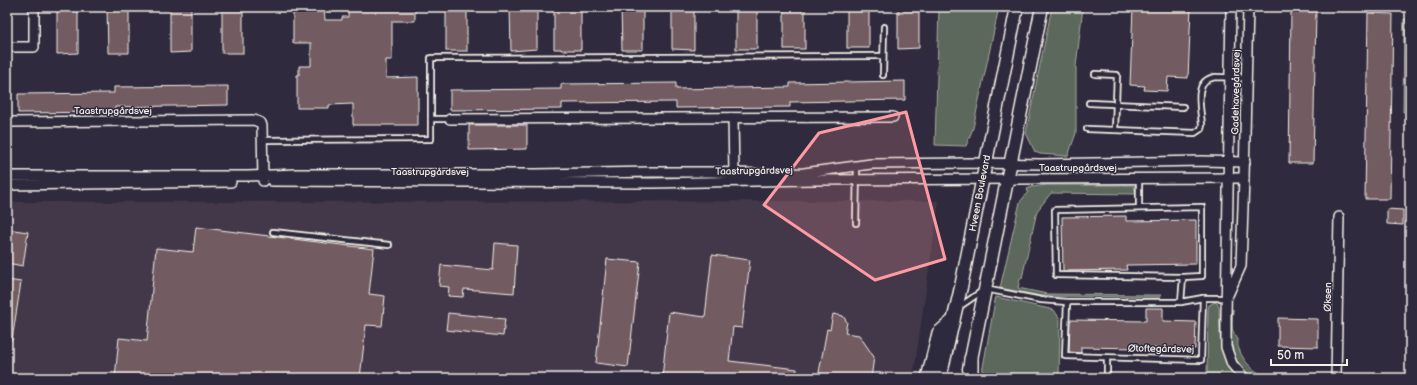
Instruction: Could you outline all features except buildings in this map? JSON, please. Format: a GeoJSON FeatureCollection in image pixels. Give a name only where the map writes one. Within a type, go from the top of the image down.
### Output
{"type":"FeatureCollection","features":[{"type":"Feature","properties":{"kind":"main road"},"geometry":{"type":"LineString","coordinates":[[928,378],[939,333],[954,315]]}},
{"type":"Feature","properties":{"kind":"main road"},"geometry":{"type":"LineString","coordinates":[[970,359],[972,378]]}},
{"type":"Feature","properties":{"kind":"street"},"geometry":{"type":"LineString","coordinates":[[7,47],[34,47],[34,7]]}},
{"type":"Feature","properties":{"kind":"street","name":"Hveen Boulevard"},"geometry":{"type":"LineString","coordinates":[[940,378],[1017,7]]}},
{"type":"Feature","properties":{"kind":"street"},"geometry":{"type":"LineString","coordinates":[[967,378],[1042,7]]}},
{"type":"Feature","properties":{"kind":"street","name":"Gadehavegårdsvej"},"geometry":{"type":"LineString","coordinates":[[1229,178],[1231,7]]}},
{"type":"Feature","properties":{"kind":"street","name":"Gadehavegårdsvej"},"geometry":{"type":"LineString","coordinates":[[1244,178],[1248,7]]}},
{"type":"Feature","properties":{"kind":"street"},"geometry":{"type":"LineString","coordinates":[[450,119],[893,117]]}},
{"type":"Feature","properties":{"kind":"street","name":"Taastrupgårdsvej"},"geometry":{"type":"LineString","coordinates":[[733,118],[734,173]]}},
{"type":"Feature","properties":{"kind":"street","name":"Taastrupgårdsvej"},"geometry":{"type":"LineString","coordinates":[[7,122],[254,120],[262,126],[263,178]]}},
{"type":"Feature","properties":{"kind":"street","name":"Taastrupgårdsvej"},"geometry":{"type":"LineString","coordinates":[[7,185],[263,178],[296,174],[536,174],[652,172],[762,174],[804,173],[879,164],[1245,162]]}},
{"type":"Feature","properties":{"kind":"street","name":"Taastrupgårdsvej"},"geometry":{"type":"LineString","coordinates":[[7,176],[653,183],[857,180],[1244,178]]}},
{"type":"Feature","properties":{"kind":"street"},"geometry":{"type":"LineString","coordinates":[[1229,178],[1226,347],[1232,364],[1244,378]]}},
{"type":"Feature","properties":{"kind":"street"},"geometry":{"type":"LineString","coordinates":[[1226,298],[1240,266],[1244,178]]}},
{"type":"Feature","properties":{"kind":"street","name":"Øksen"},"geometry":{"type":"LineString","coordinates":[[1336,378],[1339,217]]}},
{"type":"Feature","properties":{"kind":"lane"},"geometry":{"type":"LineString","coordinates":[[883,75],[884,27]]}},
{"type":"Feature","properties":{"kind":"lane"},"geometry":{"type":"LineString","coordinates":[[263,140],[431,139],[431,58],[883,56]]}},
{"type":"Feature","properties":{"kind":"lane"},"geometry":{"type":"LineString","coordinates":[[1095,74],[1117,75],[1115,130]]}},
{"type":"Feature","properties":{"kind":"lane"},"geometry":{"type":"LineString","coordinates":[[1087,129],[1191,133],[1198,131],[1201,129],[1202,125],[1199,93],[1202,84],[1210,78],[1247,78]]}},
{"type":"Feature","properties":{"kind":"lane"},"geometry":{"type":"LineString","coordinates":[[1089,103],[1183,107]]}},
{"type":"Feature","properties":{"kind":"lane"},"geometry":{"type":"LineString","coordinates":[[431,119],[450,119]]}},
{"type":"Feature","properties":{"kind":"lane"},"geometry":{"type":"LineString","coordinates":[[856,222],[858,166]]}},
{"type":"Feature","properties":{"kind":"lane"},"geometry":{"type":"LineString","coordinates":[[1139,178],[1139,208]]}},
{"type":"Feature","properties":{"kind":"lane"},"geometry":{"type":"LineString","coordinates":[[1202,207],[1202,276],[1183,277],[1056,275],[1055,210],[1202,207]]}},
{"type":"Feature","properties":{"kind":"lane"},"geometry":{"type":"LineString","coordinates":[[273,232],[389,245]]}},
{"type":"Feature","properties":{"kind":"lane"},"geometry":{"type":"LineString","coordinates":[[1181,302],[1183,277]]}},
{"type":"Feature","properties":{"kind":"lane"},"geometry":{"type":"LineString","coordinates":[[954,315],[985,289],[1041,300],[1067,302],[1181,302],[1203,298],[1226,298]]}},
{"type":"Feature","properties":{"kind":"lane","name":"Øtoftegårdsvej"},"geometry":{"type":"LineString","coordinates":[[1067,302],[1065,356],[1201,360],[1203,298]]}},
{"type":"Feature","properties":{"kind":"lane"},"geometry":{"type":"LineString","coordinates":[[1107,358],[1107,378]]}},
{"type":"Feature","properties":{"kind":"highlighted area"},"geometry":{"type":"Polygon","coordinates":[[[906,112],[945,259],[875,280],[764,205],[819,133],[906,112]]]}},
{"type":"Feature","properties":{"kind":"shaded area"},"geometry":{"type":"Polygon","coordinates":[[[939,201],[913,378],[7,378],[7,202],[939,201]]]}},
{"type":"Feature","properties":{"kind":"green space"},"geometry":{"type":"Polygon","coordinates":[[[939,7],[999,7],[973,128],[966,146],[935,145],[939,7]]]}},
{"type":"Feature","properties":{"kind":"green space"},"geometry":{"type":"Polygon","coordinates":[[[1052,7],[1083,7],[1076,66],[1076,133],[1068,156],[1040,154],[1035,152],[1026,133],[1052,7]]]}},
{"type":"Feature","properties":{"kind":"green space"},"geometry":{"type":"Polygon","coordinates":[[[1404,19],[1410,19],[1410,112],[1403,112],[1404,19]]]}},
{"type":"Feature","properties":{"kind":"green space"},"geometry":{"type":"Polygon","coordinates":[[[1047,185],[1134,185],[1136,194],[1051,193],[1037,211],[1022,278],[1020,278],[1018,288],[1047,294],[1161,295],[1161,297],[1041,296],[1000,288],[1020,202],[1028,192],[1027,189],[1047,185]]]}},
{"type":"Feature","properties":{"kind":"green space"},"geometry":{"type":"Polygon","coordinates":[[[996,297],[1054,310],[1060,319],[1059,378],[981,378],[996,297]]]}},
{"type":"Feature","properties":{"kind":"green space"},"geometry":{"type":"Polygon","coordinates":[[[1215,302],[1219,307],[1221,344],[1225,361],[1235,377],[1207,376],[1208,309],[1209,305],[1215,302]]]}},
{"type":"Feature","properties":{"kind":"green space"},"geometry":{"type":"Polygon","coordinates":[[[1232,329],[1238,340],[1238,347],[1244,360],[1262,375],[1274,378],[1254,378],[1247,373],[1237,362],[1233,348],[1232,329]]]}}]}
